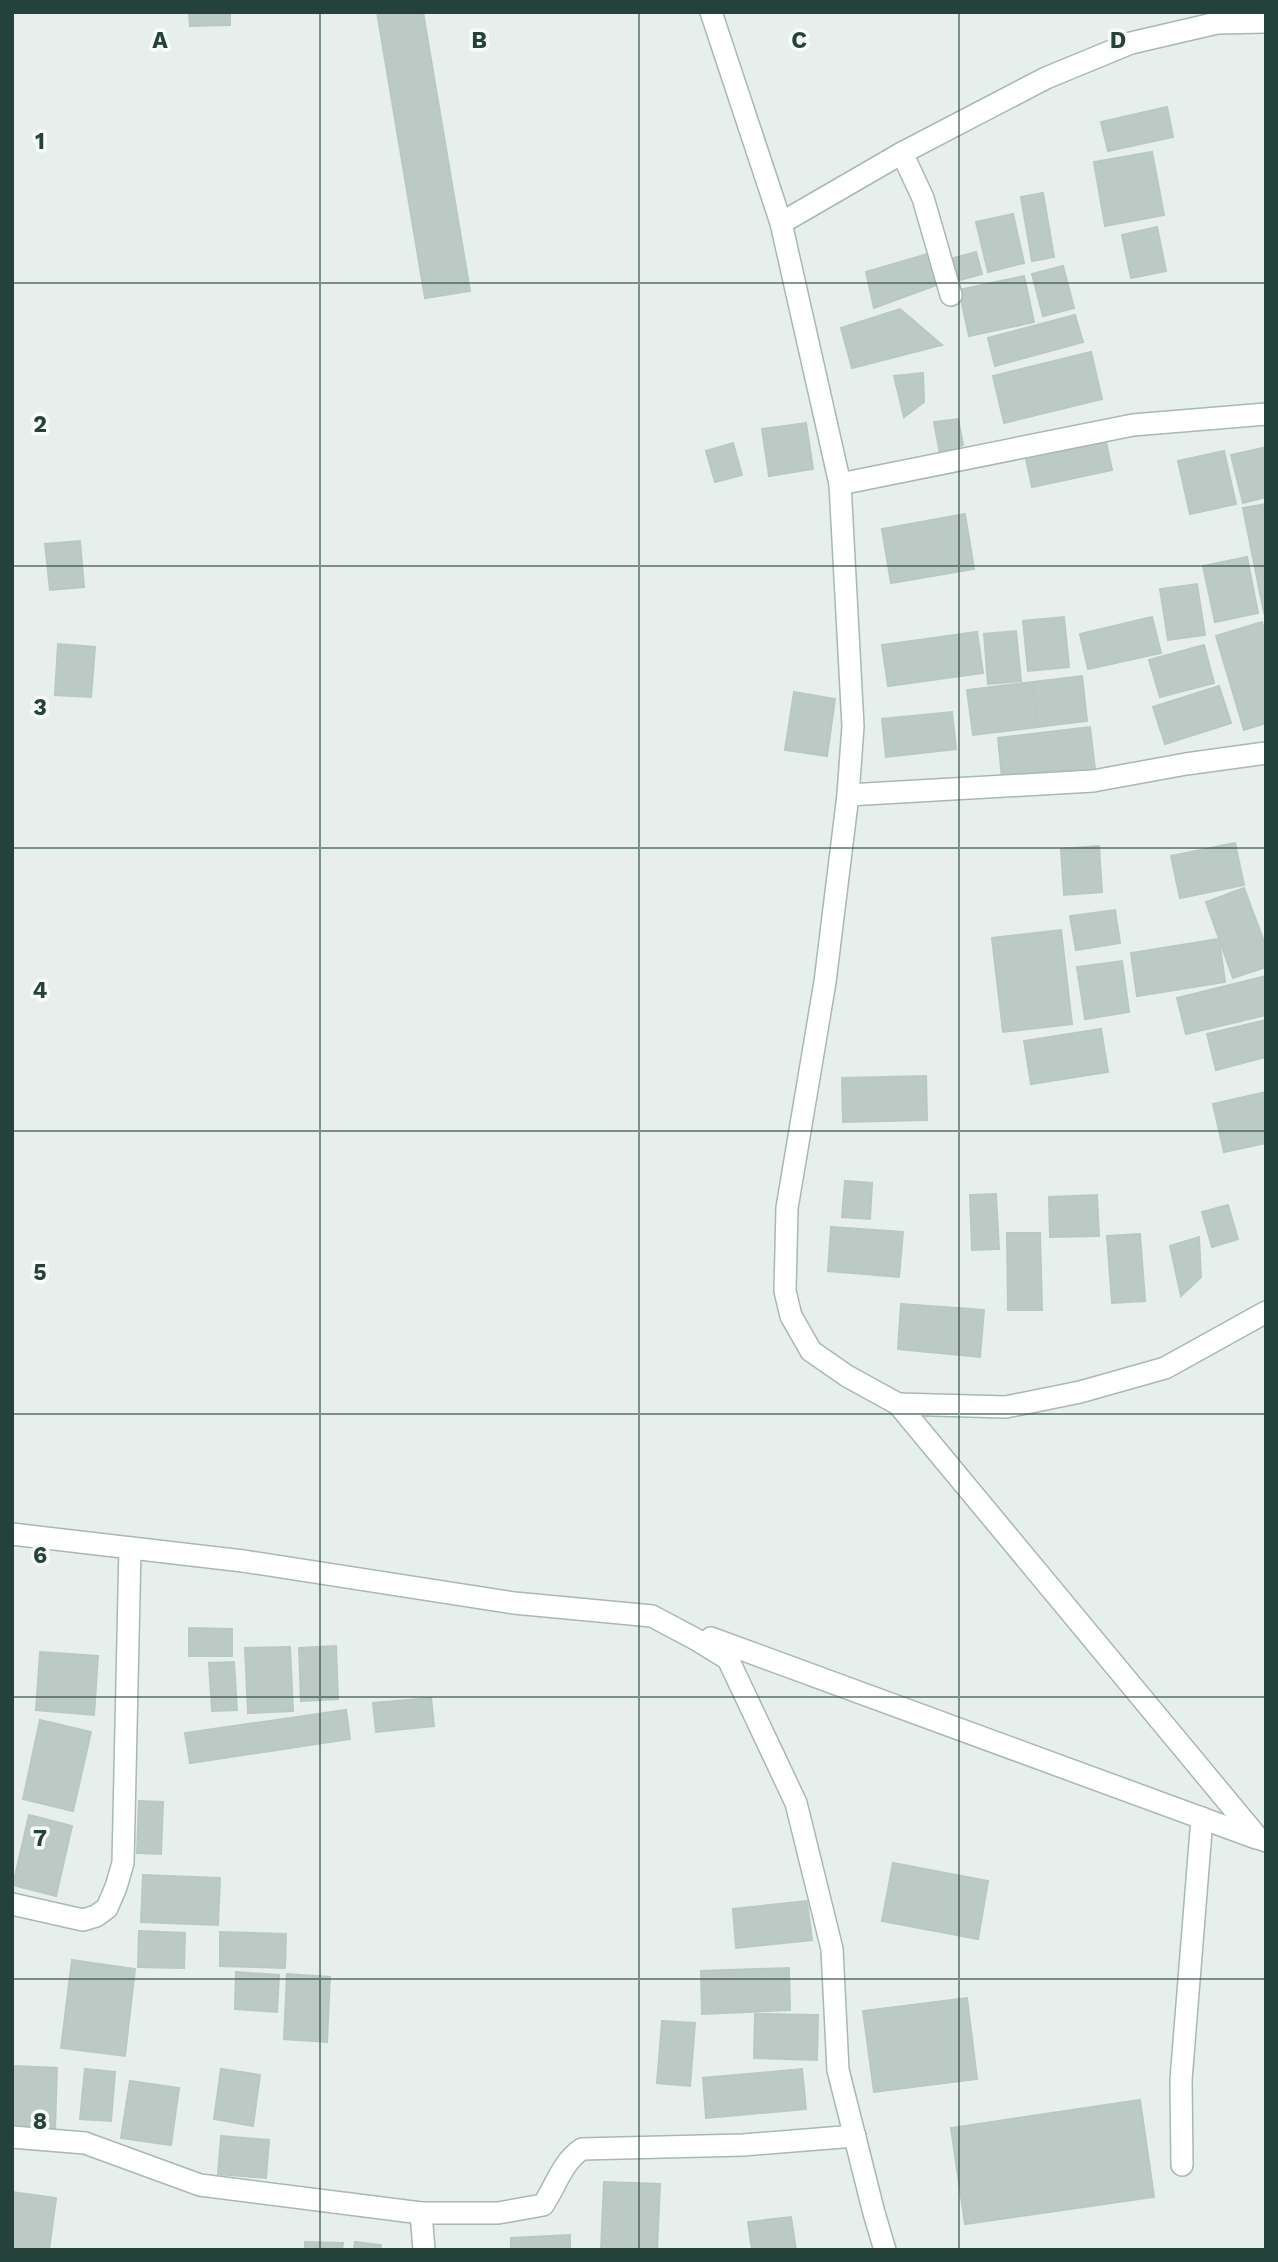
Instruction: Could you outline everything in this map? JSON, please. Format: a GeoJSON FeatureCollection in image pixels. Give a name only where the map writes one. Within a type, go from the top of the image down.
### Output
{"type":"FeatureCollection","features":[{"type":"Feature","properties":{"kind":"street"},"geometry":{"type":"LineString","coordinates":[[711,12],[781,223],[840,484],[853,726],[848,795],[825,982],[787,1208],[785,1291],[790,1316],[811,1351],[847,1376],[898,1404],[1262,1840]]}},
{"type":"Feature","properties":{"kind":"street"},"geometry":{"type":"LineString","coordinates":[[781,223],[902,153],[1046,78],[1131,43],[1217,23],[1266,22]]}},
{"type":"Feature","properties":{"kind":"street"},"geometry":{"type":"LineString","coordinates":[[902,153],[923,198],[950,295]]}},
{"type":"Feature","properties":{"kind":"street"},"geometry":{"type":"LineString","coordinates":[[840,484],[1133,425],[1266,414]]}},
{"type":"Feature","properties":{"kind":"street"},"geometry":{"type":"LineString","coordinates":[[848,795],[1093,782],[1186,764],[1266,753]]}},
{"type":"Feature","properties":{"kind":"street"},"geometry":{"type":"LineString","coordinates":[[898,1404],[1006,1407],[1080,1392],[1165,1368],[1266,1312]]}},
{"type":"Feature","properties":{"kind":"street"},"geometry":{"type":"LineString","coordinates":[[12,1534],[243,1561],[514,1603],[652,1616],[1262,1840]]}},
{"type":"Feature","properties":{"kind":"street"},"geometry":{"type":"LineString","coordinates":[[12,1904],[83,1920],[107,1908],[116,1887],[123,1863],[130,1548]]}},
{"type":"Feature","properties":{"kind":"street"},"geometry":{"type":"LineString","coordinates":[[652,1616],[728,1659],[796,1803],[832,1950],[838,2070],[885,2250]]}},
{"type":"Feature","properties":{"kind":"street"},"geometry":{"type":"LineString","coordinates":[[1182,2165],[1181,2080],[1202,1818]]}},
{"type":"Feature","properties":{"kind":"street"},"geometry":{"type":"LineString","coordinates":[[12,2137],[85,2143],[200,2186],[421,2213],[498,2213],[543,2205],[565,2163],[582,2149],[743,2145],[855,2136]]}},
{"type":"Feature","properties":{"kind":"street"},"geometry":{"type":"LineString","coordinates":[[421,2213],[424,2250]]}},
{"type":"Feature","properties":{"kind":"building"},"geometry":{"type":"Polygon","coordinates":[[[189,12],[230,12],[230,25],[190,26],[189,12]]]}},
{"type":"Feature","properties":{"kind":"building"},"geometry":{"type":"Polygon","coordinates":[[[377,12],[423,12],[470,291],[425,298],[377,12]]]}},
{"type":"Feature","properties":{"kind":"building"},"geometry":{"type":"Polygon","coordinates":[[[1167,107],[1173,137],[1108,151],[1101,122],[1167,107]]]}},
{"type":"Feature","properties":{"kind":"building"},"geometry":{"type":"Polygon","coordinates":[[[1152,152],[1164,215],[1105,226],[1094,162],[1152,152]]]}},
{"type":"Feature","properties":{"kind":"building"},"geometry":{"type":"Polygon","coordinates":[[[1043,193],[1054,257],[1032,261],[1021,197],[1043,193]]]}},
{"type":"Feature","properties":{"kind":"building"},"geometry":{"type":"Polygon","coordinates":[[[1013,214],[1024,263],[988,272],[976,222],[1013,214]]]}},
{"type":"Feature","properties":{"kind":"building"},"geometry":{"type":"Polygon","coordinates":[[[1157,227],[1166,271],[1131,278],[1122,235],[1157,227]]]}},
{"type":"Feature","properties":{"kind":"building"},"geometry":{"type":"Polygon","coordinates":[[[976,252],[982,274],[956,281],[950,259],[976,252]]]}},
{"type":"Feature","properties":{"kind":"building"},"geometry":{"type":"Polygon","coordinates":[[[931,253],[939,284],[874,308],[866,272],[931,253]]]}},
{"type":"Feature","properties":{"kind":"building"},"geometry":{"type":"Polygon","coordinates":[[[1063,266],[1074,308],[1043,316],[1032,274],[1063,266]]]}},
{"type":"Feature","properties":{"kind":"building"},"geometry":{"type":"Polygon","coordinates":[[[1024,276],[1034,322],[969,336],[959,290],[1024,276]]]}},
{"type":"Feature","properties":{"kind":"building"},"geometry":{"type":"Polygon","coordinates":[[[900,309],[942,345],[852,368],[841,328],[900,309]]]}},
{"type":"Feature","properties":{"kind":"building"},"geometry":{"type":"Polygon","coordinates":[[[1075,315],[1083,342],[995,366],[988,338],[1075,315]]]}},
{"type":"Feature","properties":{"kind":"building"},"geometry":{"type":"Polygon","coordinates":[[[1091,352],[1102,399],[1004,423],[993,376],[1091,352]]]}},
{"type":"Feature","properties":{"kind":"building"},"geometry":{"type":"Polygon","coordinates":[[[923,373],[924,402],[904,417],[894,376],[923,373]]]}},
{"type":"Feature","properties":{"kind":"building"},"geometry":{"type":"Polygon","coordinates":[[[958,419],[963,445],[940,454],[934,422],[958,419]]]}},
{"type":"Feature","properties":{"kind":"building"},"geometry":{"type":"Polygon","coordinates":[[[806,423],[813,469],[769,476],[762,429],[806,423]]]}},
{"type":"Feature","properties":{"kind":"building"},"geometry":{"type":"Polygon","coordinates":[[[1105,437],[1112,470],[1032,487],[1025,454],[1105,437]]]}},
{"type":"Feature","properties":{"kind":"building"},"geometry":{"type":"Polygon","coordinates":[[[733,443],[742,475],[715,482],[706,451],[733,443]]]}},
{"type":"Feature","properties":{"kind":"building"},"geometry":{"type":"Polygon","coordinates":[[[1263,448],[1266,458],[1266,497],[1243,503],[1231,455],[1263,448]]]}},
{"type":"Feature","properties":{"kind":"building"},"geometry":{"type":"Polygon","coordinates":[[[1224,451],[1236,504],[1190,514],[1178,461],[1224,451]]]}},
{"type":"Feature","properties":{"kind":"building"},"geometry":{"type":"Polygon","coordinates":[[[1266,504],[1266,612],[1264,613],[1243,508],[1266,504]]]}},
{"type":"Feature","properties":{"kind":"building"},"geometry":{"type":"Polygon","coordinates":[[[965,514],[974,569],[891,583],[882,529],[965,514]]]}},
{"type":"Feature","properties":{"kind":"building"},"geometry":{"type":"Polygon","coordinates":[[[80,541],[84,587],[50,590],[45,544],[80,541]]]}},
{"type":"Feature","properties":{"kind":"building"},"geometry":{"type":"Polygon","coordinates":[[[1247,557],[1258,613],[1215,622],[1203,566],[1247,557]]]}},
{"type":"Feature","properties":{"kind":"building"},"geometry":{"type":"Polygon","coordinates":[[[1197,584],[1205,635],[1168,640],[1160,589],[1197,584]]]}},
{"type":"Feature","properties":{"kind":"building"},"geometry":{"type":"Polygon","coordinates":[[[1064,617],[1069,667],[1028,671],[1023,621],[1064,617]]]}},
{"type":"Feature","properties":{"kind":"building"},"geometry":{"type":"Polygon","coordinates":[[[1152,617],[1161,653],[1088,669],[1080,634],[1152,617]]]}},
{"type":"Feature","properties":{"kind":"building"},"geometry":{"type":"Polygon","coordinates":[[[1262,622],[1266,634],[1266,723],[1244,730],[1216,636],[1262,622]]]}},
{"type":"Feature","properties":{"kind":"building"},"geometry":{"type":"Polygon","coordinates":[[[1016,631],[1021,681],[988,684],[984,634],[1016,631]]]}},
{"type":"Feature","properties":{"kind":"building"},"geometry":{"type":"Polygon","coordinates":[[[977,632],[983,673],[888,686],[882,645],[977,632]]]}},
{"type":"Feature","properties":{"kind":"building"},"geometry":{"type":"Polygon","coordinates":[[[58,644],[95,647],[91,697],[55,695],[58,644]]]}},
{"type":"Feature","properties":{"kind":"building"},"geometry":{"type":"Polygon","coordinates":[[[1204,645],[1214,683],[1160,697],[1149,660],[1204,645]]]}},
{"type":"Feature","properties":{"kind":"building"},"geometry":{"type":"Polygon","coordinates":[[[1082,676],[1087,721],[1038,727],[1032,682],[1082,676]]]}},
{"type":"Feature","properties":{"kind":"building"},"geometry":{"type":"Polygon","coordinates":[[[1032,682],[1038,727],[973,735],[967,690],[1032,682]]]}},
{"type":"Feature","properties":{"kind":"building"},"geometry":{"type":"Polygon","coordinates":[[[1219,686],[1231,723],[1165,744],[1153,707],[1219,686]]]}},
{"type":"Feature","properties":{"kind":"building"},"geometry":{"type":"Polygon","coordinates":[[[794,692],[835,699],[827,756],[785,750],[794,692]]]}},
{"type":"Feature","properties":{"kind":"building"},"geometry":{"type":"Polygon","coordinates":[[[952,712],[956,749],[886,757],[882,719],[952,712]]]}},
{"type":"Feature","properties":{"kind":"building"},"geometry":{"type":"Polygon","coordinates":[[[1090,727],[1095,769],[1002,779],[998,738],[1090,727]]]}},
{"type":"Feature","properties":{"kind":"building"},"geometry":{"type":"Polygon","coordinates":[[[1235,843],[1244,885],[1180,898],[1171,856],[1235,843]]]}},
{"type":"Feature","properties":{"kind":"building"},"geometry":{"type":"Polygon","coordinates":[[[1099,846],[1102,892],[1064,895],[1061,849],[1099,846]]]}},
{"type":"Feature","properties":{"kind":"building"},"geometry":{"type":"Polygon","coordinates":[[[1244,888],[1266,947],[1266,967],[1233,978],[1206,902],[1244,888]]]}},
{"type":"Feature","properties":{"kind":"building"},"geometry":{"type":"Polygon","coordinates":[[[1115,910],[1120,943],[1076,950],[1070,916],[1115,910]]]}},
{"type":"Feature","properties":{"kind":"building"},"geometry":{"type":"Polygon","coordinates":[[[1061,930],[1072,1024],[1003,1032],[992,938],[1061,930]]]}},
{"type":"Feature","properties":{"kind":"building"},"geometry":{"type":"Polygon","coordinates":[[[1219,939],[1225,982],[1137,996],[1131,953],[1219,939]]]}},
{"type":"Feature","properties":{"kind":"building"},"geometry":{"type":"Polygon","coordinates":[[[1122,961],[1129,1012],[1085,1019],[1077,967],[1122,961]]]}},
{"type":"Feature","properties":{"kind":"building"},"geometry":{"type":"Polygon","coordinates":[[[1266,976],[1266,1015],[1186,1034],[1177,998],[1266,976]]]}},
{"type":"Feature","properties":{"kind":"building"},"geometry":{"type":"Polygon","coordinates":[[[1266,1020],[1266,1057],[1216,1070],[1207,1034],[1266,1020]]]}},
{"type":"Feature","properties":{"kind":"building"},"geometry":{"type":"Polygon","coordinates":[[[1101,1029],[1108,1072],[1031,1084],[1024,1041],[1101,1029]]]}},
{"type":"Feature","properties":{"kind":"building"},"geometry":{"type":"Polygon","coordinates":[[[926,1076],[927,1120],[843,1122],[842,1078],[926,1076]]]}},
{"type":"Feature","properties":{"kind":"building"},"geometry":{"type":"Polygon","coordinates":[[[1266,1092],[1266,1143],[1224,1152],[1213,1104],[1266,1092]]]}},
{"type":"Feature","properties":{"kind":"building"},"geometry":{"type":"Polygon","coordinates":[[[845,1181],[872,1183],[870,1219],[842,1217],[845,1181]]]}},
{"type":"Feature","properties":{"kind":"building"},"geometry":{"type":"Polygon","coordinates":[[[996,1194],[999,1249],[972,1250],[970,1195],[996,1194]]]}},
{"type":"Feature","properties":{"kind":"building"},"geometry":{"type":"Polygon","coordinates":[[[1097,1195],[1099,1236],[1050,1237],[1049,1197],[1097,1195]]]}},
{"type":"Feature","properties":{"kind":"building"},"geometry":{"type":"Polygon","coordinates":[[[1228,1205],[1238,1239],[1212,1247],[1202,1212],[1228,1205]]]}},
{"type":"Feature","properties":{"kind":"building"},"geometry":{"type":"Polygon","coordinates":[[[831,1227],[903,1232],[899,1277],[828,1271],[831,1227]]]}},
{"type":"Feature","properties":{"kind":"building"},"geometry":{"type":"Polygon","coordinates":[[[1007,1233],[1040,1233],[1042,1310],[1008,1310],[1007,1233]]]}},
{"type":"Feature","properties":{"kind":"building"},"geometry":{"type":"Polygon","coordinates":[[[1140,1234],[1145,1301],[1112,1303],[1107,1236],[1140,1234]]]}},
{"type":"Feature","properties":{"kind":"building"},"geometry":{"type":"Polygon","coordinates":[[[1199,1237],[1201,1277],[1181,1296],[1170,1246],[1199,1237]]]}},
{"type":"Feature","properties":{"kind":"building"},"geometry":{"type":"Polygon","coordinates":[[[901,1304],[984,1310],[980,1357],[898,1349],[901,1304]]]}},
{"type":"Feature","properties":{"kind":"building"},"geometry":{"type":"Polygon","coordinates":[[[189,1628],[232,1629],[232,1656],[189,1656],[189,1628]]]}},
{"type":"Feature","properties":{"kind":"building"},"geometry":{"type":"Polygon","coordinates":[[[336,1646],[338,1699],[301,1701],[299,1648],[336,1646]]]}},
{"type":"Feature","properties":{"kind":"building"},"geometry":{"type":"Polygon","coordinates":[[[290,1647],[293,1711],[248,1713],[245,1648],[290,1647]]]}},
{"type":"Feature","properties":{"kind":"building"},"geometry":{"type":"Polygon","coordinates":[[[40,1652],[98,1656],[94,1715],[36,1710],[40,1652]]]}},
{"type":"Feature","properties":{"kind":"building"},"geometry":{"type":"Polygon","coordinates":[[[234,1662],[237,1710],[212,1711],[209,1663],[234,1662]]]}},
{"type":"Feature","properties":{"kind":"building"},"geometry":{"type":"Polygon","coordinates":[[[431,1698],[434,1726],[376,1732],[373,1703],[431,1698]]]}},
{"type":"Feature","properties":{"kind":"building"},"geometry":{"type":"Polygon","coordinates":[[[346,1710],[350,1739],[190,1763],[185,1733],[346,1710]]]}},
{"type":"Feature","properties":{"kind":"building"},"geometry":{"type":"Polygon","coordinates":[[[40,1720],[91,1732],[73,1811],[23,1799],[40,1720]]]}},
{"type":"Feature","properties":{"kind":"building"},"geometry":{"type":"Polygon","coordinates":[[[139,1801],[163,1802],[161,1854],[137,1853],[139,1801]]]}},
{"type":"Feature","properties":{"kind":"building"},"geometry":{"type":"Polygon","coordinates":[[[29,1815],[72,1826],[56,1896],[13,1885],[29,1815]]]}},
{"type":"Feature","properties":{"kind":"building"},"geometry":{"type":"Polygon","coordinates":[[[893,1863],[988,1881],[978,1939],[882,1921],[893,1863]]]}},
{"type":"Feature","properties":{"kind":"building"},"geometry":{"type":"Polygon","coordinates":[[[143,1875],[220,1878],[218,1925],[141,1922],[143,1875]]]}},
{"type":"Feature","properties":{"kind":"building"},"geometry":{"type":"Polygon","coordinates":[[[807,1901],[812,1940],[736,1948],[733,1909],[807,1901]]]}},
{"type":"Feature","properties":{"kind":"building"},"geometry":{"type":"Polygon","coordinates":[[[139,1931],[185,1933],[184,1968],[138,1967],[139,1931]]]}},
{"type":"Feature","properties":{"kind":"building"},"geometry":{"type":"Polygon","coordinates":[[[220,1932],[286,1934],[285,1968],[220,1966],[220,1932]]]}},
{"type":"Feature","properties":{"kind":"building"},"geometry":{"type":"Polygon","coordinates":[[[72,1960],[135,1969],[125,2056],[61,2048],[72,1960]]]}},
{"type":"Feature","properties":{"kind":"building"},"geometry":{"type":"Polygon","coordinates":[[[789,1968],[790,2010],[702,2014],[701,1971],[789,1968]]]}},
{"type":"Feature","properties":{"kind":"building"},"geometry":{"type":"Polygon","coordinates":[[[236,1972],[279,1975],[277,2012],[235,2009],[236,1972]]]}},
{"type":"Feature","properties":{"kind":"building"},"geometry":{"type":"Polygon","coordinates":[[[287,1974],[330,1977],[327,2042],[284,2039],[287,1974]]]}},
{"type":"Feature","properties":{"kind":"building"},"geometry":{"type":"Polygon","coordinates":[[[967,1998],[977,2079],[874,2092],[863,2011],[967,1998]]]}},
{"type":"Feature","properties":{"kind":"building"},"geometry":{"type":"Polygon","coordinates":[[[755,2014],[818,2015],[817,2060],[754,2058],[755,2014]]]}},
{"type":"Feature","properties":{"kind":"building"},"geometry":{"type":"Polygon","coordinates":[[[662,2021],[695,2023],[690,2086],[657,2083],[662,2021]]]}},
{"type":"Feature","properties":{"kind":"building"},"geometry":{"type":"Polygon","coordinates":[[[12,2066],[57,2068],[55,2130],[12,2128],[12,2066]]]}},
{"type":"Feature","properties":{"kind":"building"},"geometry":{"type":"Polygon","coordinates":[[[85,2069],[115,2072],[111,2121],[80,2119],[85,2069]]]}},
{"type":"Feature","properties":{"kind":"building"},"geometry":{"type":"Polygon","coordinates":[[[221,2069],[260,2075],[253,2126],[214,2119],[221,2069]]]}},
{"type":"Feature","properties":{"kind":"building"},"geometry":{"type":"Polygon","coordinates":[[[802,2069],[806,2109],[706,2118],[703,2078],[802,2069]]]}},
{"type":"Feature","properties":{"kind":"building"},"geometry":{"type":"Polygon","coordinates":[[[130,2081],[179,2088],[171,2145],[121,2138],[130,2081]]]}},
{"type":"Feature","properties":{"kind":"building"},"geometry":{"type":"Polygon","coordinates":[[[1140,2100],[1154,2197],[965,2224],[951,2128],[1140,2100]]]}},
{"type":"Feature","properties":{"kind":"building"},"geometry":{"type":"Polygon","coordinates":[[[221,2136],[269,2140],[266,2178],[218,2174],[221,2136]]]}},
{"type":"Feature","properties":{"kind":"building"},"geometry":{"type":"Polygon","coordinates":[[[604,2182],[660,2184],[657,2250],[601,2250],[604,2182]]]}},
{"type":"Feature","properties":{"kind":"building"},"geometry":{"type":"Polygon","coordinates":[[[12,2192],[56,2198],[49,2250],[12,2250],[12,2192]]]}},
{"type":"Feature","properties":{"kind":"building"},"geometry":{"type":"Polygon","coordinates":[[[791,2217],[796,2250],[752,2250],[748,2222],[791,2217]]]}},
{"type":"Feature","properties":{"kind":"building"},"geometry":{"type":"Polygon","coordinates":[[[570,2235],[570,2250],[511,2250],[511,2238],[570,2235]]]}},
{"type":"Feature","properties":{"kind":"building"},"geometry":{"type":"Polygon","coordinates":[[[305,2242],[343,2243],[342,2250],[305,2250],[305,2242]]]}},
{"type":"Feature","properties":{"kind":"building"},"geometry":{"type":"Polygon","coordinates":[[[355,2242],[381,2245],[380,2250],[354,2250],[355,2242]]]}}]}
